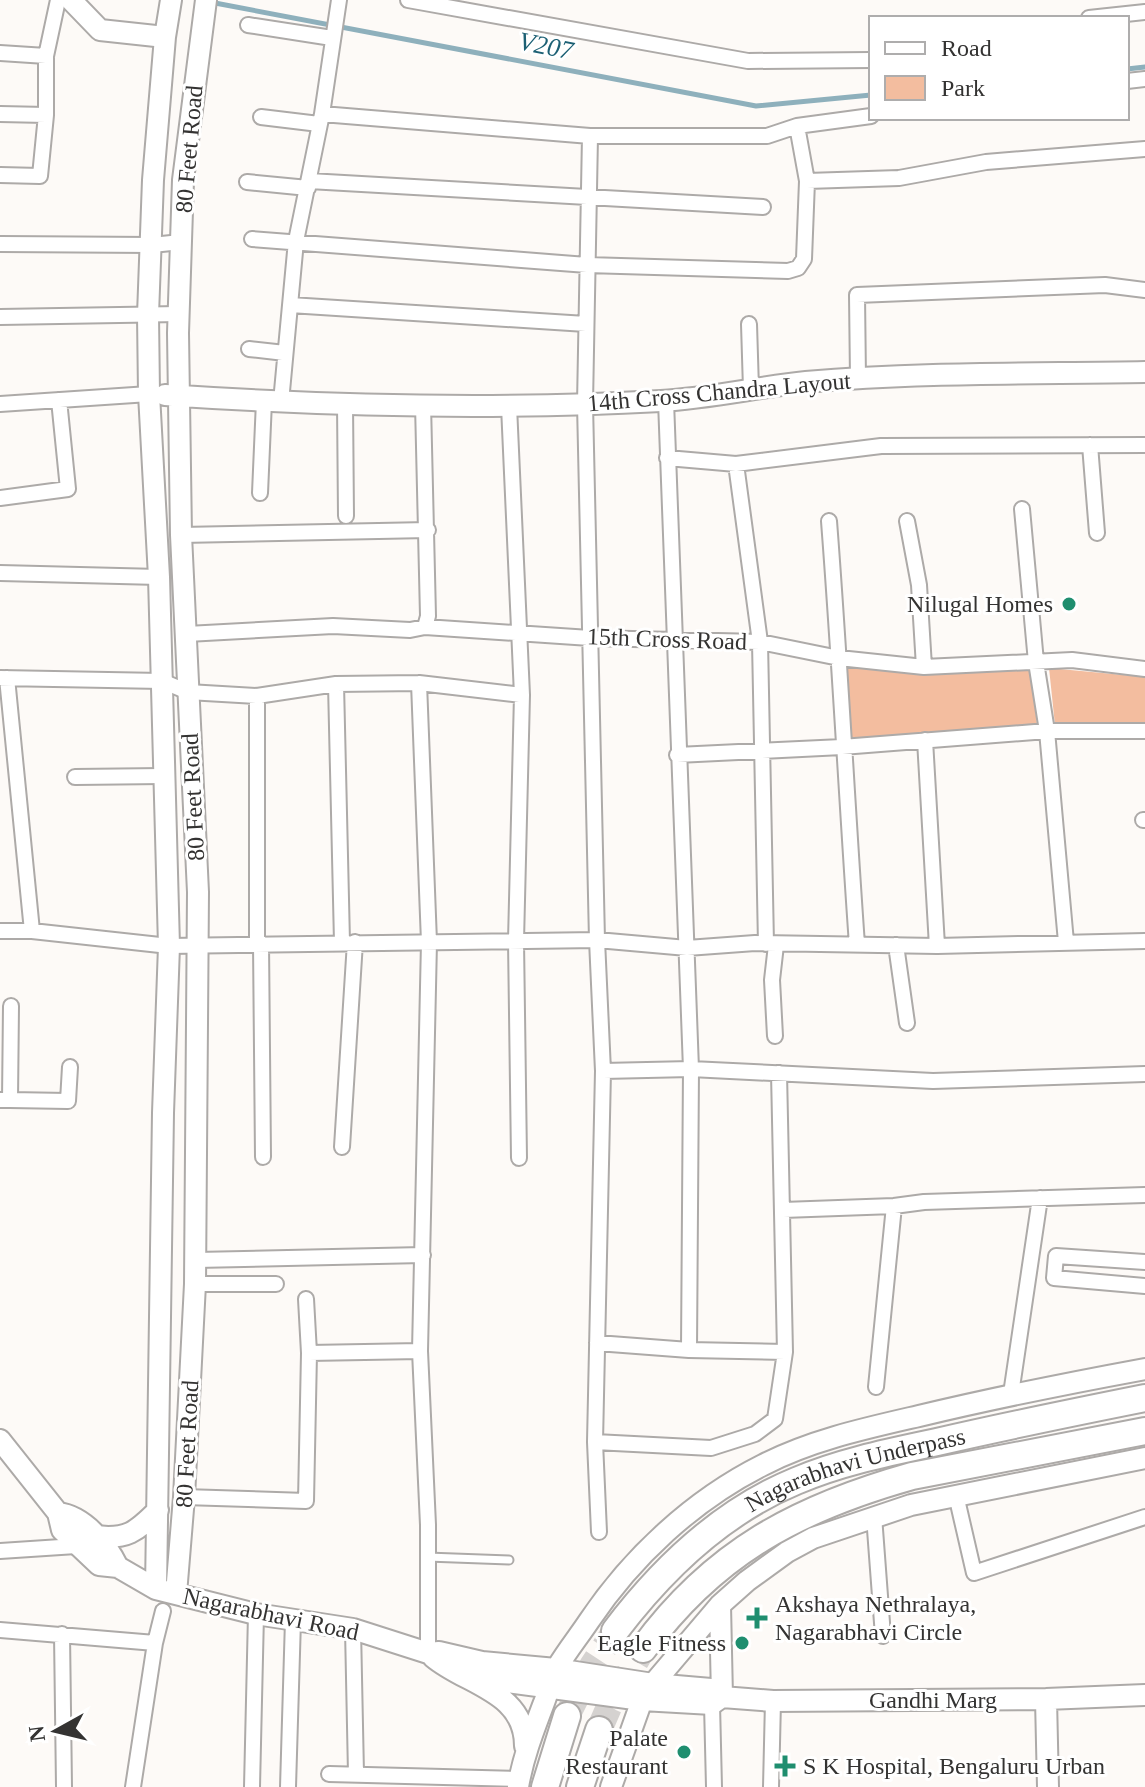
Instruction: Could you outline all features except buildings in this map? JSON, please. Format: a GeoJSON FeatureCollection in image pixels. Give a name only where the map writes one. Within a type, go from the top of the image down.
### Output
{"type":"FeatureCollection","features":[{"type":"Feature","properties":{"kind":"highway","name":"Nagarabhavi Underpass"},"geometry":{"type":"LineString","coordinates":[[615,1631],[641,1597],[711,1531],[796,1480],[885,1453],[1145,1398]]}},
{"type":"Feature","properties":{"kind":"highway","name":"Nagarabhavi Underpass"},"geometry":{"type":"LineString","coordinates":[[643,1649],[667,1617],[728,1559],[803,1513],[912,1476],[1145,1431]]}},
{"type":"Feature","properties":{"kind":"highway"},"geometry":{"type":"LineString","coordinates":[[545,1787],[567,1716]]}},
{"type":"Feature","properties":{"kind":"highway"},"geometry":{"type":"LineString","coordinates":[[580,1787],[599,1730]]}},
{"type":"Feature","properties":{"kind":"main road"},"geometry":{"type":"LineString","coordinates":[[71,0],[100,30],[165,37]]}},
{"type":"Feature","properties":{"kind":"main road","name":"80 Feet Road"},"geometry":{"type":"LineString","coordinates":[[166,1592],[158,1510],[163,1113],[169,946],[148,315],[153,180],[171,0]]}},
{"type":"Feature","properties":{"kind":"main road","name":"80 Feet Road"},"geometry":{"type":"LineString","coordinates":[[166,1592],[184,1497],[196,1260],[198,892],[181,535],[178,396],[183,180],[206,0]]}},
{"type":"Feature","properties":{"kind":"main road","name":"14th Cross Chandra Layout"},"geometry":{"type":"LineString","coordinates":[[149,394],[272,402],[509,406],[666,401],[858,379],[1002,372],[1145,372]]}},
{"type":"Feature","properties":{"kind":"main road"},"geometry":{"type":"LineString","coordinates":[[518,1783],[553,1678],[615,1582],[675,1524],[726,1486],[764,1464],[804,1448],[879,1425],[1011,1394],[1145,1369]]}},
{"type":"Feature","properties":{"kind":"main road"},"geometry":{"type":"LineString","coordinates":[[0,1440],[58,1513],[62,1530],[86,1541],[126,1536],[158,1510]]}},
{"type":"Feature","properties":{"kind":"main road"},"geometry":{"type":"LineString","coordinates":[[611,1787],[648,1692],[720,1605],[787,1552],[813,1538],[874,1516],[956,1495],[1145,1458]]}},
{"type":"Feature","properties":{"kind":"main road","name":"Nagarabhavi Road"},"geometry":{"type":"LineString","coordinates":[[86,1541],[99,1565],[118,1567],[166,1592],[256,1614],[353,1629],[428,1653]]}},
{"type":"Feature","properties":{"kind":"main road"},"geometry":{"type":"LineString","coordinates":[[717,1700],[720,1605]]}},
{"type":"Feature","properties":{"kind":"main road"},"geometry":{"type":"LineString","coordinates":[[428,1653],[439,1652],[553,1678],[648,1692]]}},
{"type":"Feature","properties":{"kind":"main road"},"geometry":{"type":"LineString","coordinates":[[428,1653],[511,1706],[523,1728],[525,1758]]}},
{"type":"Feature","properties":{"kind":"main road"},"geometry":{"type":"LineString","coordinates":[[470,1677],[553,1678]]}},
{"type":"Feature","properties":{"kind":"main road","name":"Gandhi Marg"},"geometry":{"type":"LineString","coordinates":[[553,1678],[600,1677],[648,1692],[711,1689],[717,1700],[1046,1699],[1145,1695]]}},
{"type":"Feature","properties":{"kind":"main road"},"geometry":{"type":"LineString","coordinates":[[1046,1699],[1048,1787]]}},
{"type":"Feature","properties":{"kind":"street"},"geometry":{"type":"LineString","coordinates":[[0,175],[40,176],[46,115],[46,56],[58,0]]}},
{"type":"Feature","properties":{"kind":"street"},"geometry":{"type":"LineString","coordinates":[[408,0],[748,61],[869,60]]}},
{"type":"Feature","properties":{"kind":"street"},"geometry":{"type":"LineString","coordinates":[[260,493],[272,402],[285,353],[296,241],[338,4]]}},
{"type":"Feature","properties":{"kind":"street"},"geometry":{"type":"LineString","coordinates":[[1108,16],[1145,12]]}},
{"type":"Feature","properties":{"kind":"street"},"geometry":{"type":"LineString","coordinates":[[248,25],[333,31]]}},
{"type":"Feature","properties":{"kind":"street"},"geometry":{"type":"LineString","coordinates":[[0,53],[46,56]]}},
{"type":"Feature","properties":{"kind":"street"},"geometry":{"type":"LineString","coordinates":[[0,114],[46,115]]}},
{"type":"Feature","properties":{"kind":"street"},"geometry":{"type":"LineString","coordinates":[[261,117],[590,136],[767,136],[797,126],[869,116]]}},
{"type":"Feature","properties":{"kind":"street"},"geometry":{"type":"LineString","coordinates":[[252,239],[587,265],[788,271],[798,268],[804,259],[807,181],[797,126]]}},
{"type":"Feature","properties":{"kind":"street"},"geometry":{"type":"LineString","coordinates":[[590,136],[585,404],[597,940],[603,1071],[595,1442],[599,1532]]}},
{"type":"Feature","properties":{"kind":"street"},"geometry":{"type":"LineString","coordinates":[[807,181],[899,178],[986,162],[1145,149]]}},
{"type":"Feature","properties":{"kind":"street"},"geometry":{"type":"LineString","coordinates":[[247,182],[763,207]]}},
{"type":"Feature","properties":{"kind":"street"},"geometry":{"type":"LineString","coordinates":[[0,244],[152,245],[181,242]]}},
{"type":"Feature","properties":{"kind":"street"},"geometry":{"type":"LineString","coordinates":[[858,379],[857,295],[1105,285],[1145,290]]}},
{"type":"Feature","properties":{"kind":"street"},"geometry":{"type":"LineString","coordinates":[[290,305],[586,324]]}},
{"type":"Feature","properties":{"kind":"street"},"geometry":{"type":"LineString","coordinates":[[0,317],[179,314]]}},
{"type":"Feature","properties":{"kind":"street"},"geometry":{"type":"LineString","coordinates":[[749,324],[751,389]]}},
{"type":"Feature","properties":{"kind":"street"},"geometry":{"type":"LineString","coordinates":[[249,349],[285,353]]}},
{"type":"Feature","properties":{"kind":"street"},"geometry":{"type":"LineString","coordinates":[[0,404],[149,394]]}},
{"type":"Feature","properties":{"kind":"street"},"geometry":{"type":"LineString","coordinates":[[0,485],[0,498],[68,489],[59,400]]}},
{"type":"Feature","properties":{"kind":"street"},"geometry":{"type":"LineString","coordinates":[[666,401],[691,1069],[689,1350]]}},
{"type":"Feature","properties":{"kind":"street"},"geometry":{"type":"LineString","coordinates":[[345,403],[346,516]]}},
{"type":"Feature","properties":{"kind":"street"},"geometry":{"type":"LineString","coordinates":[[423,404],[428,530],[428,616],[425,627]]}},
{"type":"Feature","properties":{"kind":"street"},"geometry":{"type":"LineString","coordinates":[[509,406],[522,695],[516,941],[519,1158]]}},
{"type":"Feature","properties":{"kind":"street"},"geometry":{"type":"LineString","coordinates":[[1090,445],[1097,533]]}},
{"type":"Feature","properties":{"kind":"street"},"geometry":{"type":"LineString","coordinates":[[667,458],[736,464],[881,446],[1145,445]]}},
{"type":"Feature","properties":{"kind":"street"},"geometry":{"type":"LineString","coordinates":[[736,464],[760,642],[775,1036]]}},
{"type":"Feature","properties":{"kind":"street"},"geometry":{"type":"LineString","coordinates":[[1022,509],[1036,662],[1047,731],[1066,942]]}},
{"type":"Feature","properties":{"kind":"street"},"geometry":{"type":"LineString","coordinates":[[829,521],[857,945]]}},
{"type":"Feature","properties":{"kind":"street"},"geometry":{"type":"LineString","coordinates":[[907,521],[919,585],[924,667]]}},
{"type":"Feature","properties":{"kind":"street"},"geometry":{"type":"LineString","coordinates":[[181,535],[428,530]]}},
{"type":"Feature","properties":{"kind":"street"},"geometry":{"type":"LineString","coordinates":[[0,573],[159,577]]}},
{"type":"Feature","properties":{"kind":"street","name":"15th Cross Road"},"geometry":{"type":"LineString","coordinates":[[187,634],[333,626],[410,630],[425,627],[590,638],[760,642],[839,658],[924,667],[1072,660],[1145,669]]}},
{"type":"Feature","properties":{"kind":"street"},"geometry":{"type":"LineString","coordinates":[[32,931],[4,678],[162,681],[188,692],[257,696],[336,684],[419,683],[522,695]]}},
{"type":"Feature","properties":{"kind":"street"},"geometry":{"type":"LineString","coordinates":[[419,683],[429,942],[420,1351],[428,1653]]}},
{"type":"Feature","properties":{"kind":"street"},"geometry":{"type":"LineString","coordinates":[[336,684],[348,942],[342,1147]]}},
{"type":"Feature","properties":{"kind":"street"},"geometry":{"type":"LineString","coordinates":[[257,696],[263,1157]]}},
{"type":"Feature","properties":{"kind":"street"},"geometry":{"type":"LineString","coordinates":[[677,755],[842,747],[1047,731],[1145,731]]}},
{"type":"Feature","properties":{"kind":"street"},"geometry":{"type":"LineString","coordinates":[[925,740],[937,946]]}},
{"type":"Feature","properties":{"kind":"street"},"geometry":{"type":"LineString","coordinates":[[75,777],[163,776]]}},
{"type":"Feature","properties":{"kind":"street"},"geometry":{"type":"LineString","coordinates":[[0,931],[32,931],[169,946],[597,940],[687,948],[771,944],[937,946],[1145,941]]}},
{"type":"Feature","properties":{"kind":"street"},"geometry":{"type":"LineString","coordinates":[[896,945],[907,1023]]}},
{"type":"Feature","properties":{"kind":"street"},"geometry":{"type":"LineString","coordinates":[[11,1006],[5,1100],[68,1101],[70,1067]]}},
{"type":"Feature","properties":{"kind":"street"},"geometry":{"type":"LineString","coordinates":[[603,1071],[691,1069],[933,1081],[1145,1074]]}},
{"type":"Feature","properties":{"kind":"street"},"geometry":{"type":"LineString","coordinates":[[595,1442],[711,1448],[755,1434],[775,1419],[785,1352],[779,1073]]}},
{"type":"Feature","properties":{"kind":"street"},"geometry":{"type":"LineString","coordinates":[[783,1210],[1145,1195]]}},
{"type":"Feature","properties":{"kind":"street"},"geometry":{"type":"LineString","coordinates":[[1011,1394],[1040,1198]]}},
{"type":"Feature","properties":{"kind":"street"},"geometry":{"type":"LineString","coordinates":[[876,1387],[894,1206]]}},
{"type":"Feature","properties":{"kind":"street"},"geometry":{"type":"LineString","coordinates":[[196,1260],[423,1255]]}},
{"type":"Feature","properties":{"kind":"street"},"geometry":{"type":"LineString","coordinates":[[1145,1262],[1056,1256],[1054,1278],[1145,1286]]}},
{"type":"Feature","properties":{"kind":"street"},"geometry":{"type":"LineString","coordinates":[[1030,1263],[1055,1267]]}},
{"type":"Feature","properties":{"kind":"street"},"geometry":{"type":"LineString","coordinates":[[195,1284],[276,1284]]}},
{"type":"Feature","properties":{"kind":"street"},"geometry":{"type":"LineString","coordinates":[[184,1497],[306,1501],[309,1353],[306,1299]]}},
{"type":"Feature","properties":{"kind":"street"},"geometry":{"type":"LineString","coordinates":[[597,1343],[689,1350],[785,1352]]}},
{"type":"Feature","properties":{"kind":"street"},"geometry":{"type":"LineString","coordinates":[[309,1353],[420,1351]]}},
{"type":"Feature","properties":{"kind":"street"},"geometry":{"type":"LineString","coordinates":[[956,1495],[974,1573],[1145,1517]]}},
{"type":"Feature","properties":{"kind":"street"},"geometry":{"type":"LineString","coordinates":[[874,1516],[883,1636]]}},
{"type":"Feature","properties":{"kind":"street"},"geometry":{"type":"LineString","coordinates":[[0,1551],[86,1541]]}},
{"type":"Feature","properties":{"kind":"street"},"geometry":{"type":"LineString","coordinates":[[133,1787],[166,1592]]}},
{"type":"Feature","properties":{"kind":"street"},"geometry":{"type":"LineString","coordinates":[[252,1787],[256,1614]]}},
{"type":"Feature","properties":{"kind":"street"},"geometry":{"type":"LineString","coordinates":[[288,1787],[293,1620]]}},
{"type":"Feature","properties":{"kind":"street"},"geometry":{"type":"LineString","coordinates":[[353,1629],[356,1774]]}},
{"type":"Feature","properties":{"kind":"street"},"geometry":{"type":"LineString","coordinates":[[0,1630],[155,1643]]}},
{"type":"Feature","properties":{"kind":"street"},"geometry":{"type":"LineString","coordinates":[[62,1634],[64,1787]]}},
{"type":"Feature","properties":{"kind":"street"},"geometry":{"type":"LineString","coordinates":[[714,1787],[717,1700]]}},
{"type":"Feature","properties":{"kind":"street"},"geometry":{"type":"LineString","coordinates":[[771,1787],[773,1701]]}},
{"type":"Feature","properties":{"kind":"street"},"geometry":{"type":"LineString","coordinates":[[329,1774],[518,1783]]}},
{"type":"Feature","properties":{"kind":"lane"},"geometry":{"type":"LineString","coordinates":[[427,1557],[509,1560]]}},
{"type":"Feature","properties":{"kind":"green space"},"geometry":{"type":"Polygon","coordinates":[[[846,667],[920,673],[1030,668],[1037,724],[851,739],[846,667]]]}},
{"type":"Feature","properties":{"kind":"green space"},"geometry":{"type":"Polygon","coordinates":[[[1049,668],[1145,677],[1145,726],[1055,725],[1049,668]]]}},
{"type":"Feature","properties":{"kind":"waterway","name":"V207"},"geometry":{"type":"LineString","coordinates":[[215,3],[756,106],[869,95]]}},
{"type":"Feature","properties":{"kind":"waterway","name":"V207"},"geometry":{"type":"LineString","coordinates":[[1129,69],[1145,67]]}},
{"type":"Feature","properties":{"kind":"tunnel"},"geometry":{"type":"LineString","coordinates":[[567,1716],[592,1666],[615,1631]]}},
{"type":"Feature","properties":{"kind":"tunnel"},"geometry":{"type":"LineString","coordinates":[[599,1730],[643,1649]]}},
{"type":"Feature","properties":{"kind":"place","name":"Nilugal Homes"},"geometry":{"type":"Point","coordinates":[1069,604]}},
{"type":"Feature","properties":{"kind":"place","name":"Akshaya Nethralaya, Nagarabhavi Circle"},"geometry":{"type":"Point","coordinates":[757,1618]}},
{"type":"Feature","properties":{"kind":"place","name":"Eagle Fitness"},"geometry":{"type":"Point","coordinates":[742,1643]}},
{"type":"Feature","properties":{"kind":"place","name":"Palate Restaurant"},"geometry":{"type":"Point","coordinates":[684,1752]}},
{"type":"Feature","properties":{"kind":"place","name":"S K Hospital, Bengaluru Urban"},"geometry":{"type":"Point","coordinates":[785,1766]}}]}
